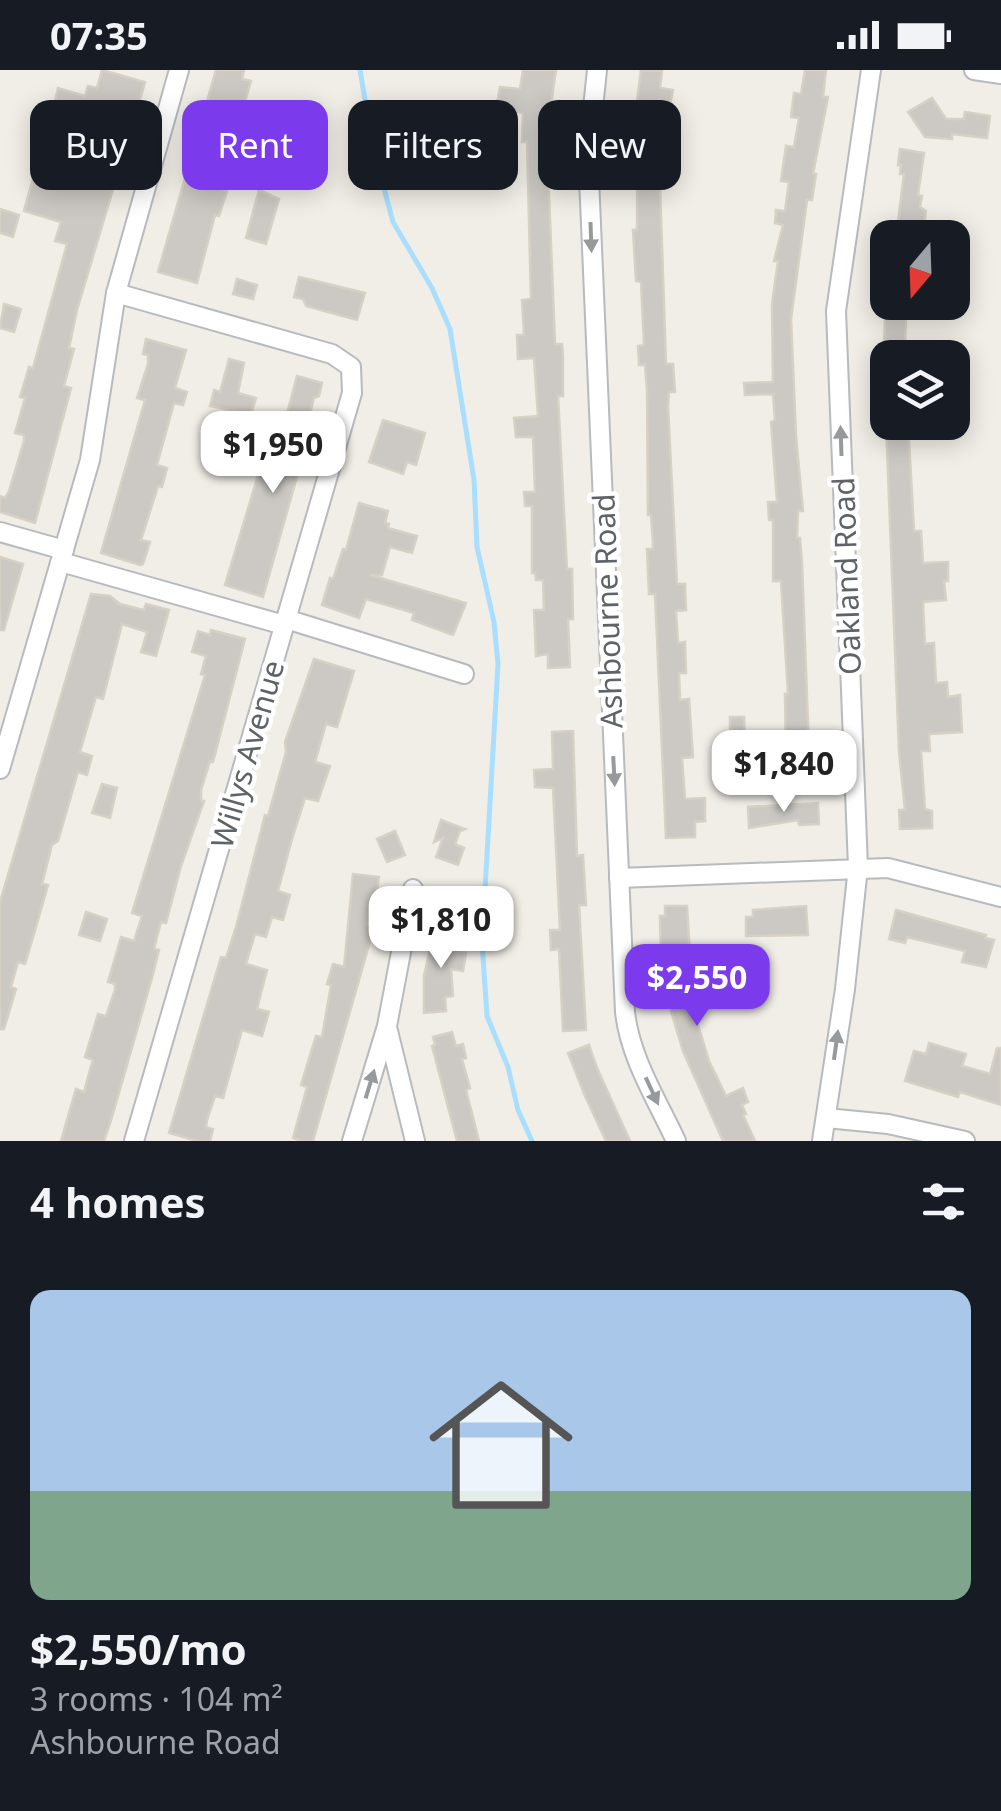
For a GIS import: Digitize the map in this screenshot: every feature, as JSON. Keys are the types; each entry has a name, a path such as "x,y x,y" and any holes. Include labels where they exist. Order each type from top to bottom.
{"street":[{"path":"0,769 90,460 116,294 179,70"},
{"name":"Ashbourne Road","path":"597,70 588,156 628,1034 676,1141"},
{"name":"Oakland Road","path":"822,1141 858,867 836,310 871,70"},
{"path":"974,70 1001,74"},
{"name":"Willys Avenue","path":"116,294 332,354 351,367 352,393 134,1141"},
{"path":"0,532 62,556 464,674"},
{"path":"619,878 858,867 917,873 1001,897"},
{"path":"352,1141 387,1026 413,889"},
{"path":"387,1026 416,1141"},
{"path":"826,1118 888,1124 966,1141"}],"building":[{"path":"102,70 145,82 140,100 55,100 58,88 85,96 88,86 97,88"},
{"path":"216,70 244,70 242,79 251,81 245,100 207,100"},
{"path":"523,70 556,70 552,100 538,100 538,190 549,190 555,344 562,344 563,357 563,396 558,396 567,569 572,569 570,667 548,668 548,654 536,656 534,610 544,610 543,580 536,580 532,573 532,506 525,506 524,492 535,492 533,437 516,437 514,418 538,416 534,358 518,359 517,335 524,335 522,300 531,299 527,142 522,142 523,113 518,112 518,100 498,100 500,87 520,89"},
{"path":"641,70 662,71 660,88 673,90 671,100 637,100"},
{"path":"805,70 826,70 823,97 828,97 813,174 812,200 807,200 791,319 803,511 798,511 797,538 802,562 809,757 786,759 788,694 781,581 773,581 773,520 769,520 768,502 777,502 771,422 775,420 773,394 745,395 744,383 773,382 772,304 778,261 774,261 783,225 775,223 776,210 785,211 789,182 781,181 786,146 794,147 799,118 791,117 794,93 801,94"},
{"path":"932,98 946,119 964,119 965,112 990,116 987,138 952,134 952,139 925,137 908,112"},
{"path":"900,149 924,153 918,195 922,196 920,207 926,211 925,220 898,220 904,174 900,174"},
{"path":"182,188 227,191 219,216 215,215 197,283 158,272"},
{"path":"30,189 113,190 77,310 69,348 74,349 64,386 71,388 35,523 0,512 0,496 5,498 9,491 24,441 24,435 15,433 25,398 20,397 29,367 33,368 67,244 55,241 61,222 24,211"},
{"path":"259,190 279,199 266,244 246,238"},
{"path":"637,190 660,190 666,364 673,364 675,392 669,392 668,406 677,584 685,584 686,610 676,611 678,643 685,642 686,673 679,673 680,700 689,699 693,757 682,758 685,799 705,798 705,821 695,822 695,837 666,838 655,594 649,594 647,549 653,549 653,542 648,515 647,390 645,365 639,365 638,346 644,345 641,282 636,281 633,230 637,230"},
{"path":"0,209 19,215 13,237 0,233"},
{"path":"299,277 365,293 357,320 306,306 303,299 294,297"},
{"path":"237,279 257,285 253,299 233,294"},
{"path":"4,304 21,309 14,332 0,328"},
{"path":"885,320 906,320 905,340 884,340"},
{"path":"146,339 186,350 175,388 187,392 183,405 174,403 157,465 167,468 141,540 150,542 140,565 101,553 145,400 137,398 148,364 148,355 143,354"},
{"path":"229,359 244,363 238,393 256,398 251,414 210,406 214,390 220,392"},
{"path":"297,376 322,383 319,396 314,398 307,426 311,427 263,597 225,585 265,452 276,455"},
{"path":"383,420 425,433 416,465 407,462 403,474 369,462"},
{"path":"887,440 909,440 914,531 921,531 923,563 948,562 946,600 923,602 925,644 934,643 936,683 947,682 948,697 960,695 962,732 929,734 930,751 921,751 925,809 932,811 932,828 900,829 899,810 905,810 899,752"},
{"path":"359,503 388,511 388,528 417,536 412,553 390,547 382,575 370,575 466,603 453,635 412,620 414,613 366,599 359,618 322,605 330,578 333,579 343,549 346,550"},
{"path":"0,557 23,564 4,630 0,630"},
{"path":"91,594 110,596 120,604 144,610 146,604 169,610 156,656 141,652 147,632 122,624 103,699 96,697 80,752 92,756 87,775 78,772 58,841 52,845 42,884 48,885 25,964 18,962 11,987 16,989 4,1029 0,1029 0,902"},
{"path":"211,630 245,639 213,762 210,761 201,790 204,801 166,923 161,922 152,978 112,1117 104,1141 61,1141 76,1089 84,1092 93,1060 85,1057 98,1014 106,1016 115,990 115,984 108,982 121,937 134,941 142,916 132,913 205,675 201,674 206,656 192,652 198,631 210,635"},
{"path":"314,659 354,671 337,727 326,724 315,762 330,766 318,801 305,798 292,839 278,891 290,895 283,920 272,917 266,937 255,934 246,964 267,970 257,1009 269,1012 262,1036 242,1030 223,1098 215,1096 207,1120 206,1127 213,1129 210,1141 197,1141 169,1133 221,957 226,958 236,927 286,752 285,742"},
{"path":"730,717 744,717 745,739 730,740"},
{"path":"573,731 577,856 583,855 586,905 579,905 586,1030 563,1031 559,949 551,950 550,930 560,930 553,788 535,787 534,770 553,769 552,732"},
{"path":"102,784 117,788 110,818 92,813"},
{"path":"818,803 819,824 799,825 798,820 749,828 748,807"},
{"path":"441,820 465,829 460,831 455,844 464,848 458,865 436,857 443,838 434,842"},
{"path":"395,831 405,855 387,862 377,839"},
{"path":"353,874 379,877 367,925 371,926 369,945 313,1141 302,1141 293,1138 307,1087 301,1085 316,1036 322,1037 333,964 344,967"},
{"path":"665,906 687,906 694,1022 697,1021 709,1061 726,1096 743,1088 748,1102 742,1105 746,1114 743,1115 755,1141 723,1141 683,1051 671,1011 668,958 661,959 660,916 665,916"},
{"path":"806,906 808,935 746,936 746,917 753,917 753,910"},
{"path":"896,910 994,940 986,967 962,962 965,951 907,937 905,943 889,939"},
{"path":"86,912 107,919 100,941 79,935"},
{"path":"435,927 452,930 449,950 466,953 463,971 451,969 453,996 445,997 446,1011 424,1013 424,976"},
{"path":"452,1032 456,1046 463,1044 466,1058 462,1059 470,1088 466,1090 479,1141 457,1141 432,1046 433,1037"},
{"path":"929,1043 966,1054 962,1066 990,1074 997,1048 1001,1048 1001,1105 905,1081 914,1051 926,1054"},
{"path":"589,1045 630,1141 606,1141 585,1096 568,1053"}],"waterway":[{"path":"360,70 373,147 393,222 432,288 450,329 474,480 477,547 494,622 498,664 482,942 487,1016 532,1141"}]}
